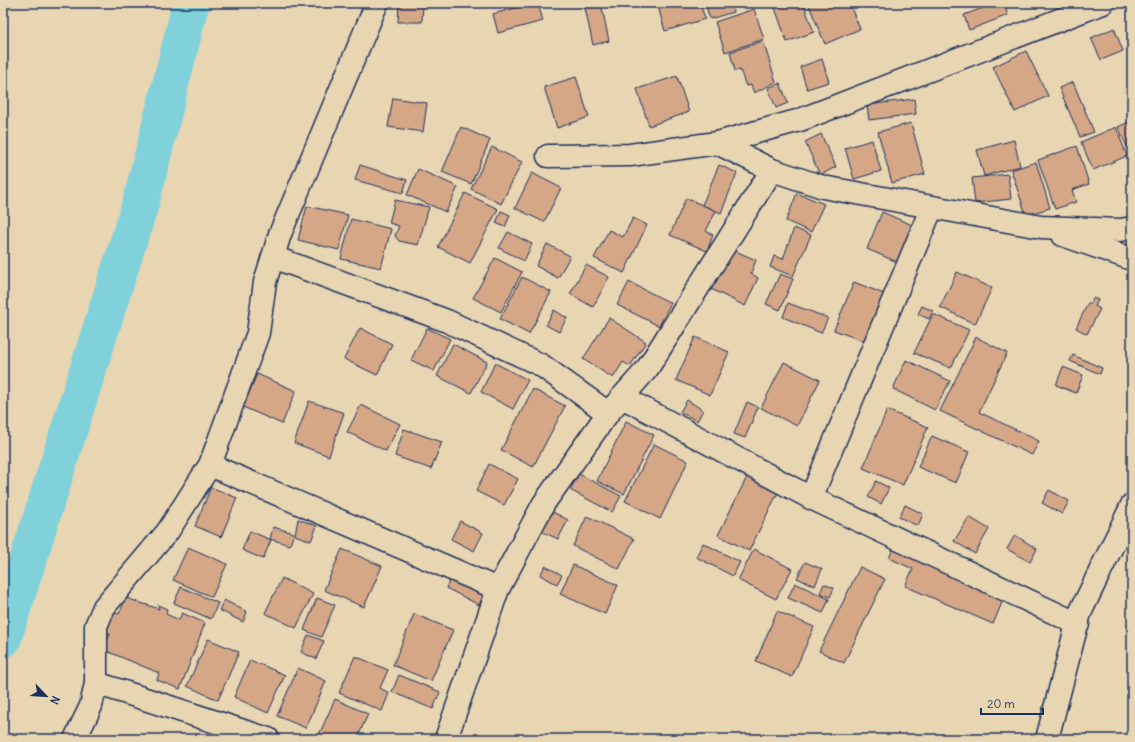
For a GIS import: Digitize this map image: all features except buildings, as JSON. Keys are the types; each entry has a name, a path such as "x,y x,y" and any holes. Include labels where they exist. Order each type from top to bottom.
{"street":[{"path":"75,739 92,706 96,683 96,626 104,607 168,531 210,465 258,333 266,282 280,234 377,3"},
{"path":"548,156 630,154 717,143 800,120 1103,3"},
{"path":"717,143 772,170 823,187 1041,227 1120,230 1132,228"},
{"path":"446,739 498,589 544,503 608,413 647,369 772,170"},
{"path":"811,498 932,207"},
{"path":"1041,227 1132,259"},
{"path":"273,257 446,321 507,349 541,365 608,413"},
{"path":"622,397 811,498 1078,624"},
{"path":"210,465 498,589"},
{"path":"1047,739 1080,613 1132,504"},
{"path":"96,683 268,739"}],"waterway":[{"path":"3,639 141,202 191,3"}]}
